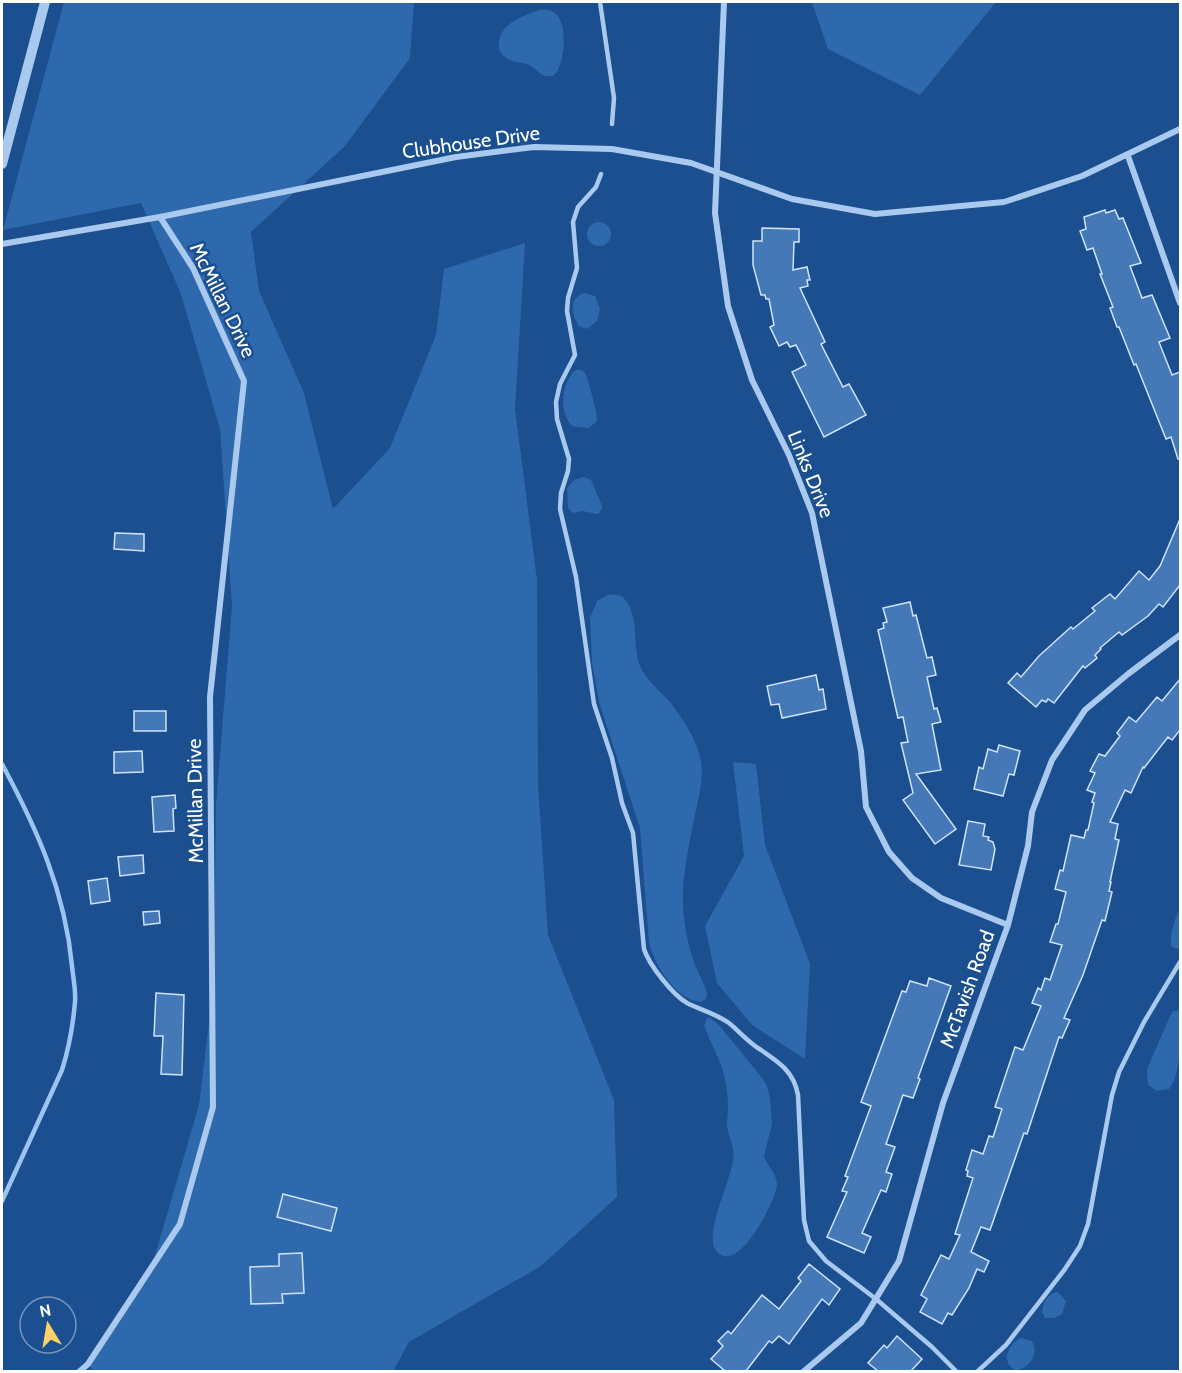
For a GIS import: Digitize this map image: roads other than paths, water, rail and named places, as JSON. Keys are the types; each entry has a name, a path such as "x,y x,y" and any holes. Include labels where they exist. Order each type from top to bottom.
{"street":[{"path":"2,164 45,2"},
{"name":"Links Drive","path":"724,2 715,213 728,306 752,380 789,455 812,513 861,751 866,807 889,852 912,878 941,898 1008,925"},
{"name":"Clubhouse Drive","path":"2,244 160,217 456,157 534,147 612,149 691,163 792,199 874,214 1004,202 1082,176 1128,156 1180,129"},
{"path":"1128,156 1180,303"},
{"name":"McMillan Drive","path":"79,1371 88,1364 180,1224 213,1107 210,697 244,381 193,268 160,217"},
{"name":"McTavish Road","path":"803,1371 861,1323 899,1261 943,1103 1008,925 1028,846 1032,812 1052,760 1085,710 1180,635"}],"lane":[{"path":"600,2 615,108 612,124"},
{"path":"601,174 596,188 578,207 573,222 577,268 567,311 575,355 560,384 556,402 557,419 569,459 560,509 576,577 594,704 612,758 622,803 633,833 636,875 643,916 644,949 652,965 682,1000 727,1022 759,1049 776,1059 793,1078 798,1095 804,1220 809,1241 826,1261 876,1299 957,1371"},
{"path":"978,1371 1006,1345 1080,1246 1088,1224 1112,1095 1119,1072 1144,1022 1180,962"}],"waterway":[{"path":"2,764 27,812 56,886 68,938 75,997 67,1053 62,1070 2,1201"}]}
